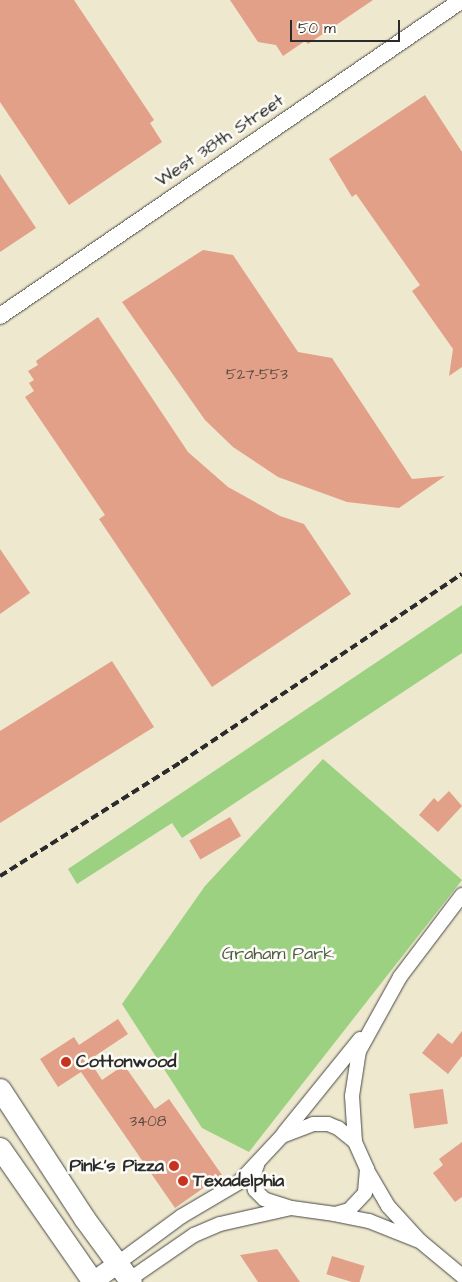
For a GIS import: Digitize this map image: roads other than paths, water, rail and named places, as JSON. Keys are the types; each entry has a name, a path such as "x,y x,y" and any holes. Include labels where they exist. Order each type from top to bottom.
{"main road":[{"path":"0,1089 126,1277 92,1282 0,1148"}],"street":[{"name":"West 38th Street","path":"0,316 462,0"},
{"path":"126,1277 182,1216 238,1183 257,1165 371,1024 400,977 462,896"},
{"path":"371,1024 354,1072 355,1142 367,1169 388,1206 420,1241 462,1276"},
{"path":"282,1136 313,1124 328,1124 355,1142"},
{"path":"257,1165 252,1178 259,1196 291,1208 369,1221 420,1241"},
{"path":"334,1214 358,1204 365,1193 367,1169"},
{"path":"126,1277 194,1235 220,1224 291,1208"}],"railway":[{"path":"0,876 181,762 462,574"}],"place":[{"name":"Cottonwood","path":"66,1062"},
{"name":"Pink's Pizza","path":"174,1166"},
{"name":"Texadelphia","path":"183,1181"}],"park label":[{"name":"Graham Park","path":"278,954"}]}
